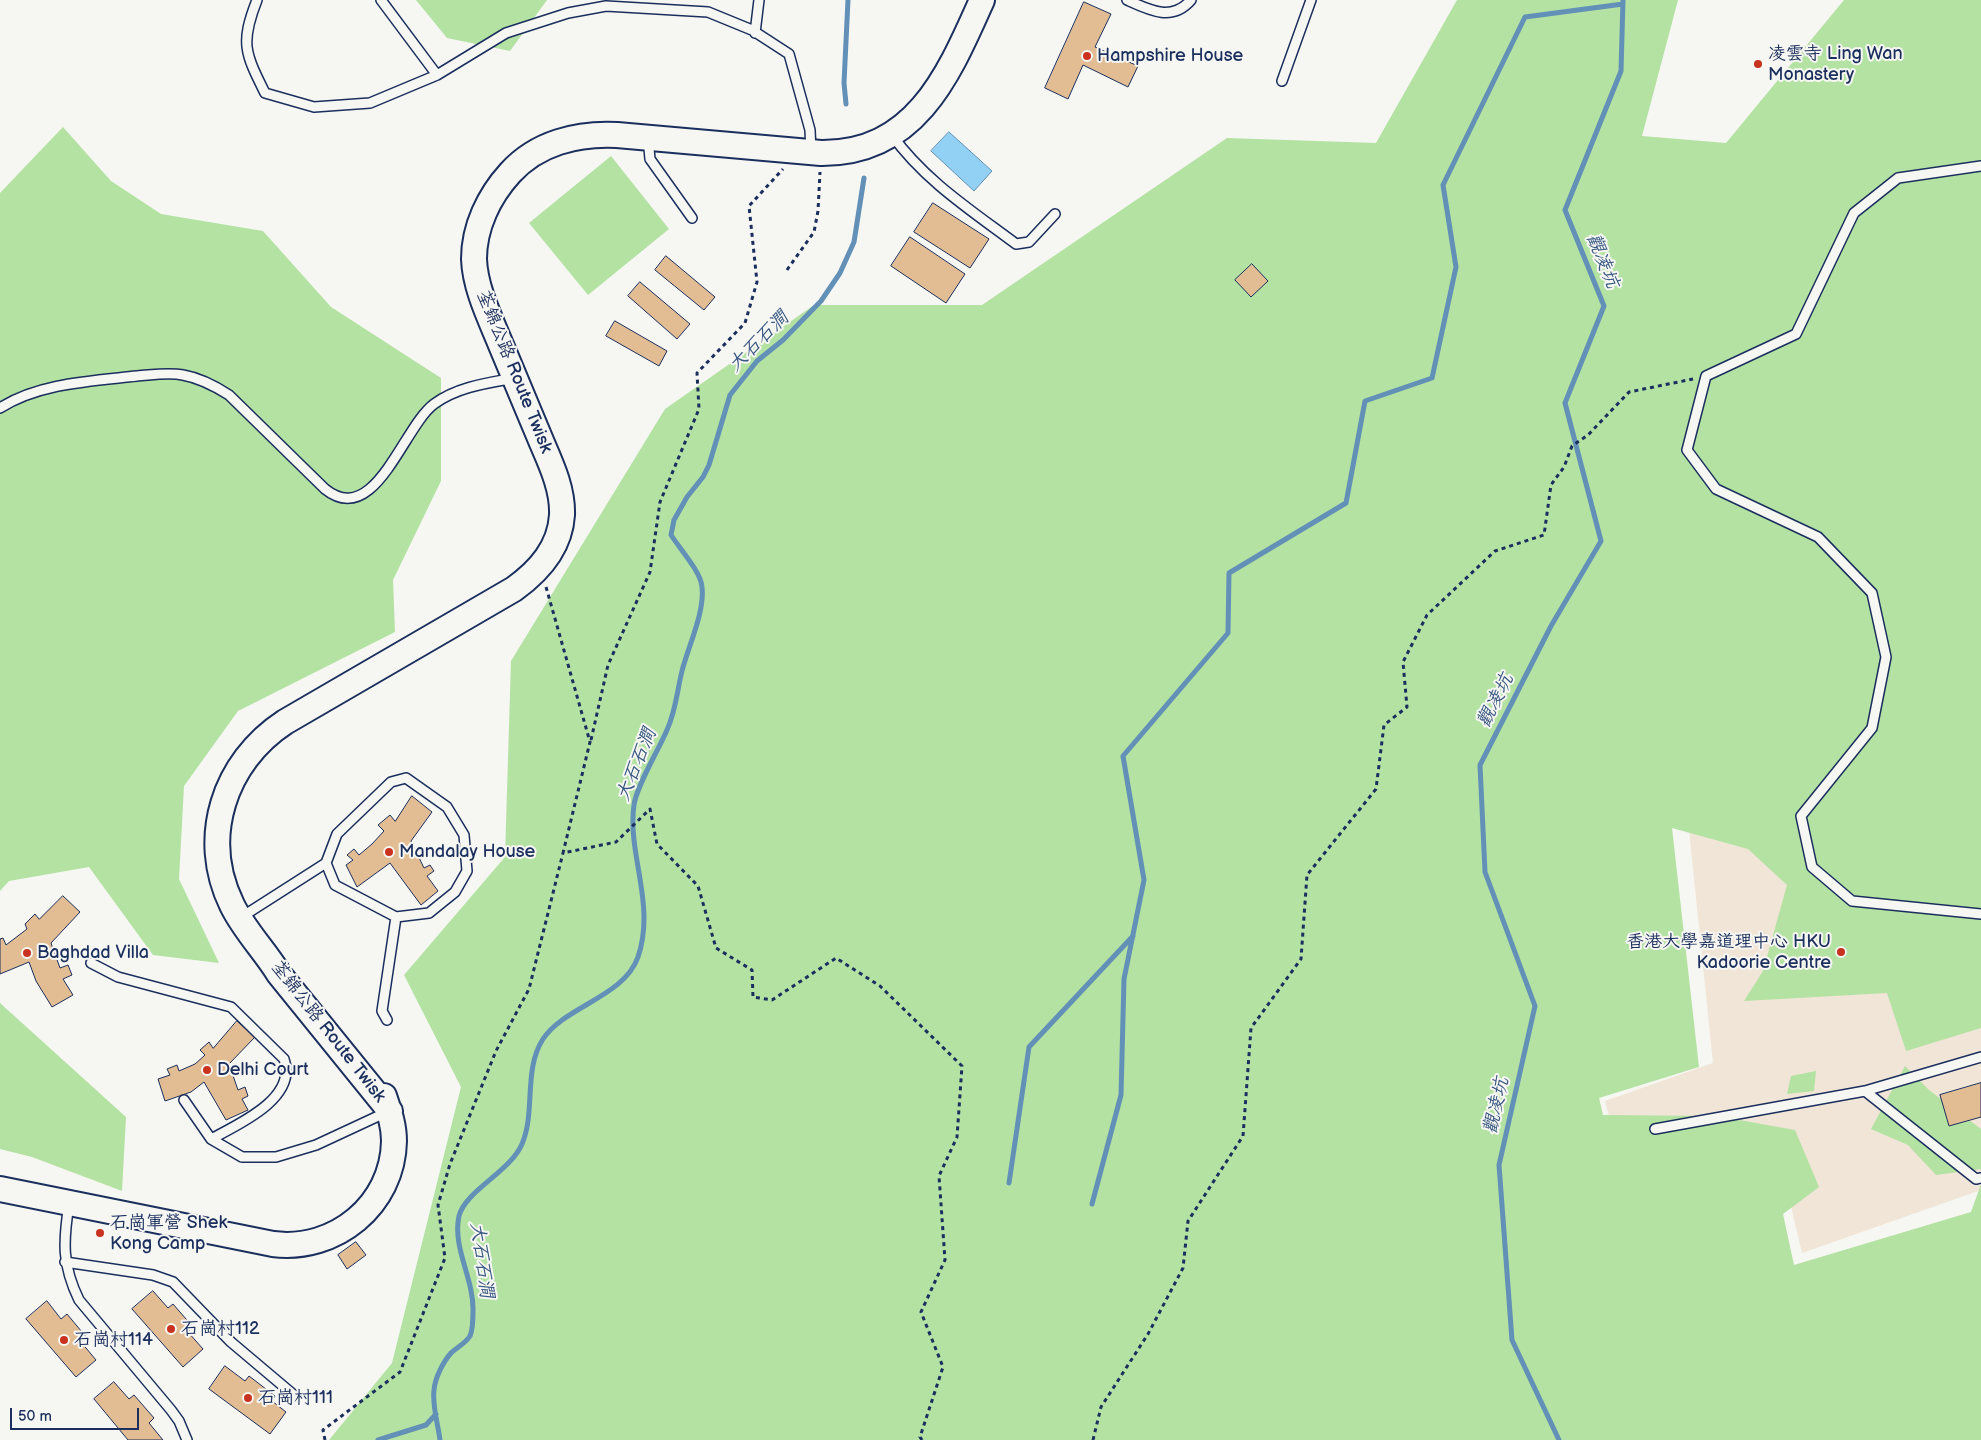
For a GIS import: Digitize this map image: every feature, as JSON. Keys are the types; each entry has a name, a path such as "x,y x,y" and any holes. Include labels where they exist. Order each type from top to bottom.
{"main road":[{"name":"荃錦公路 Route Twisk","path":"0,1190 273,1244 299,1245 313,1243 350,1226 378,1196 387,1176 393,1153 394,1133 390,1111 377,1080 286,969 267,953 240,918 226,892 220,872 219,832 226,792 236,770 250,751 265,736 285,722 505,595 540,568 550,553 560,528 561,498 548,458 482,297 474,261 478,230 495,192 514,168 527,158 559,142 594,135 810,153 855,150 892,135 917,115 934,95 957,56 982,0"}],"lane":[{"path":"257,0 246,27 248,60 265,93 314,107 370,103 437,76 506,33 568,13 606,6 632,4 708,12 752,30 789,54 810,130 810,153"},
{"path":"382,0 437,76"},
{"path":"755,33 759,0"},
{"path":"1127,0 1148,10 1167,13 1181,9 1191,0"},
{"path":"1282,81 1311,0"},
{"path":"892,135 909,159 934,182 1016,244 1028,242 1055,214"},
{"path":"648,138 647,154 692,218"},
{"path":"1981,166 1898,178 1854,214 1796,334 1706,376 1687,450 1716,489 1818,538 1872,593 1886,657 1872,728 1801,816 1812,867 1852,901 1981,914"},
{"path":"0,408 39,392 74,384 171,373 190,376 210,384 236,401 325,489 336,497 348,499 362,496 373,486 423,415 436,402 466,388 515,378"},
{"path":"240,918 326,862 337,834 391,782 406,778 447,808 464,835 467,871 455,892 429,913 396,917 335,885 326,862"},
{"path":"387,1020 382,1011 396,917"},
{"path":"91,963 118,977 232,1007 284,1058 287,1068 285,1081 276,1095 246,1120 211,1139"},
{"path":"1655,1129 1865,1091 1981,1057"},
{"path":"1865,1091 1976,1179 1981,1178"},
{"path":"184,1100 211,1139 242,1157 276,1157 316,1145 390,1111"},
{"path":"69,1204 64,1237 65,1262 70,1283 79,1300 179,1421 187,1440"},
{"path":"65,1262 153,1275 173,1282 231,1342 295,1396"}],"path":[{"path":"787,270 814,232 818,211 810,153"},
{"path":"325,1440 323,1430 400,1372 445,1258 438,1205 450,1164 496,1051 529,989 608,666 650,572 660,502 699,408 697,373 745,323 757,282 749,206 810,153"},
{"path":"1093,1440 1101,1408 1148,1334 1183,1268 1188,1221 1243,1136 1251,1028 1301,959 1307,875 1376,788 1384,725 1407,708 1402,662 1427,615 1495,552 1544,535 1551,486 1564,467 1572,446 1588,435 1629,392 1706,376"},
{"path":"540,568 590,742"},
{"path":"563,854 616,842 650,809 657,844 698,886 716,948 752,970 753,997 772,1000 836,958 880,986 962,1066 957,1137 939,1176 945,1260 921,1312 943,1366 920,1436 922,1440"}],"shaded area":[{"name":"香港大學嘉道理中心 HKU Kadoorie Centre","path":"1681,752 1981,824 1981,1190 1802,1253 1776,1143 1621,1161 1605,1101 1713,1063"}],"green space":[{"path":"416,0 547,0 510,51 447,38"},
{"path":"1457,0 1678,0 1642,136 1726,143 1844,0 1981,0 1981,1028 1906,1051 1887,993 1744,1001 1763,971 1787,885 1748,849 1672,828 1699,1067 1599,1098 1603,1115 1717,1116 1795,1130 1819,1187 1783,1214 1794,1265 1971,1212 1981,1184 1981,1440 329,1440 392,1363 461,1087 404,975 505,857 511,661 665,409 814,305 982,305 1227,138 1376,143"},
{"path":"63,127 111,181 161,214 263,231 331,307 441,378 441,481 393,580 395,632 238,711 184,786 179,879 219,963 153,955 89,867 9,881 0,891 0,193"},
{"path":"611,156 669,229 588,295 529,223"},
{"path":"0,1003 126,1117 122,1191 32,1157 0,1149"},
{"path":"1905,1066 1929,1090 1981,1129 1981,1169 1936,1175 1908,1145 1871,1129"},
{"path":"1816,1071 1814,1091 1787,1094 1791,1076"}],"water":[{"path":"949,132 992,171 974,191 931,151"}],"building":[{"name":"Hampshire House","path":"1084,2 1111,14 1095,47 1138,66 1128,87 1083,65 1068,99 1045,88"},
{"path":"933,203 989,239 970,268 914,232"},
{"path":"910,237 965,274 946,303 891,266"},
{"path":"666,256 715,297 704,310 655,270"},
{"path":"1252,264 1268,281 1251,297 1235,280"},
{"path":"640,282 690,324 677,339 628,296"},
{"path":"615,321 667,351 659,366 606,336"},
{"name":"Mandalay House","path":"412,796 432,812 411,841 424,868 430,865 434,871 427,876 438,891 421,905 390,863 357,887 346,865 353,860 347,855 354,849 359,855 372,844 384,831 378,825 390,815 395,821"},
{"name":"Baghdad Villa","path":"63,896 80,912 51,943 60,968 68,965 72,975 63,979 73,995 52,1007 36,981 29,962 0,974 0,939 3,938 6,945 27,929 25,924 35,914 39,919"},
{"name":"Delhi Court","path":"237,1021 255,1037 229,1064 238,1090 245,1087 248,1096 242,1099 248,1110 226,1120 204,1082 191,1092 165,1101 158,1079 170,1075 167,1069 177,1065 179,1071 195,1064 205,1055 200,1050 209,1042 213,1048"},
{"path":"1981,1083 1981,1117 1949,1126 1940,1095"},
{"path":"356,1242 366,1255 347,1269 338,1255"},
{"name":"石崗村112","path":"153,1291 168,1308 173,1304 193,1327 188,1332 203,1349 183,1367 132,1309"},
{"name":"石崗村114","path":"47,1301 61,1319 67,1314 87,1338 81,1342 96,1360 76,1377 26,1319"},
{"name":"石崗村111","path":"225,1366 245,1381 249,1376 275,1396 272,1401 286,1412 270,1434 209,1389"},
{"path":"114,1382 129,1399 134,1395 154,1418 149,1423 163,1440 128,1440 94,1399"}],"waterway":[{"path":"846,104 844,83 848,0"},
{"name":"觀凌坑","path":"1559,1440 1512,1340 1499,1165 1535,1006 1485,872 1480,765 1551,626 1601,541 1565,403 1604,306 1565,210 1621,71 1623,0"},
{"path":"1092,1204 1121,1095 1124,979 1144,880 1123,756 1228,633 1229,573 1346,503 1365,401 1432,378 1456,267 1443,185 1525,17 1623,4"},
{"name":"大石石澗","path":"440,1440 434,1402 436,1380 448,1357 470,1336 473,1324 470,1287 458,1239 459,1216 470,1198 508,1164 522,1144 528,1118 533,1064 543,1039 565,1018 608,992 620,982 631,971 638,957 643,937 644,918 634,842 634,805 643,778 670,723 682,671 699,618 702,597 701,581 690,561 671,535 674,520 709,465 730,395 757,361 783,340 821,301 840,273 854,242 864,178"},
{"path":"1009,1183 1029,1047 1133,936"},
{"path":"378,1440 426,1425 436,1414"}],"place":[{"name":"Hampshire House","path":"1087,56"},
{"name":"凌雲寺 Ling Wan Monastery","path":"1758,64"},
{"name":"Mandalay House","path":"389,852"},
{"name":"香港大學嘉道理中心 HKU Kadoorie Centre","path":"1841,952"},
{"name":"Baghdad Villa","path":"27,953"},
{"name":"Delhi Court","path":"207,1070"},
{"name":"石崗軍營 Shek Kong Camp","path":"100,1233"},
{"name":"石崗村112","path":"171,1329"},
{"name":"石崗村114","path":"64,1340"},
{"name":"石崗村111","path":"248,1398"}]}
